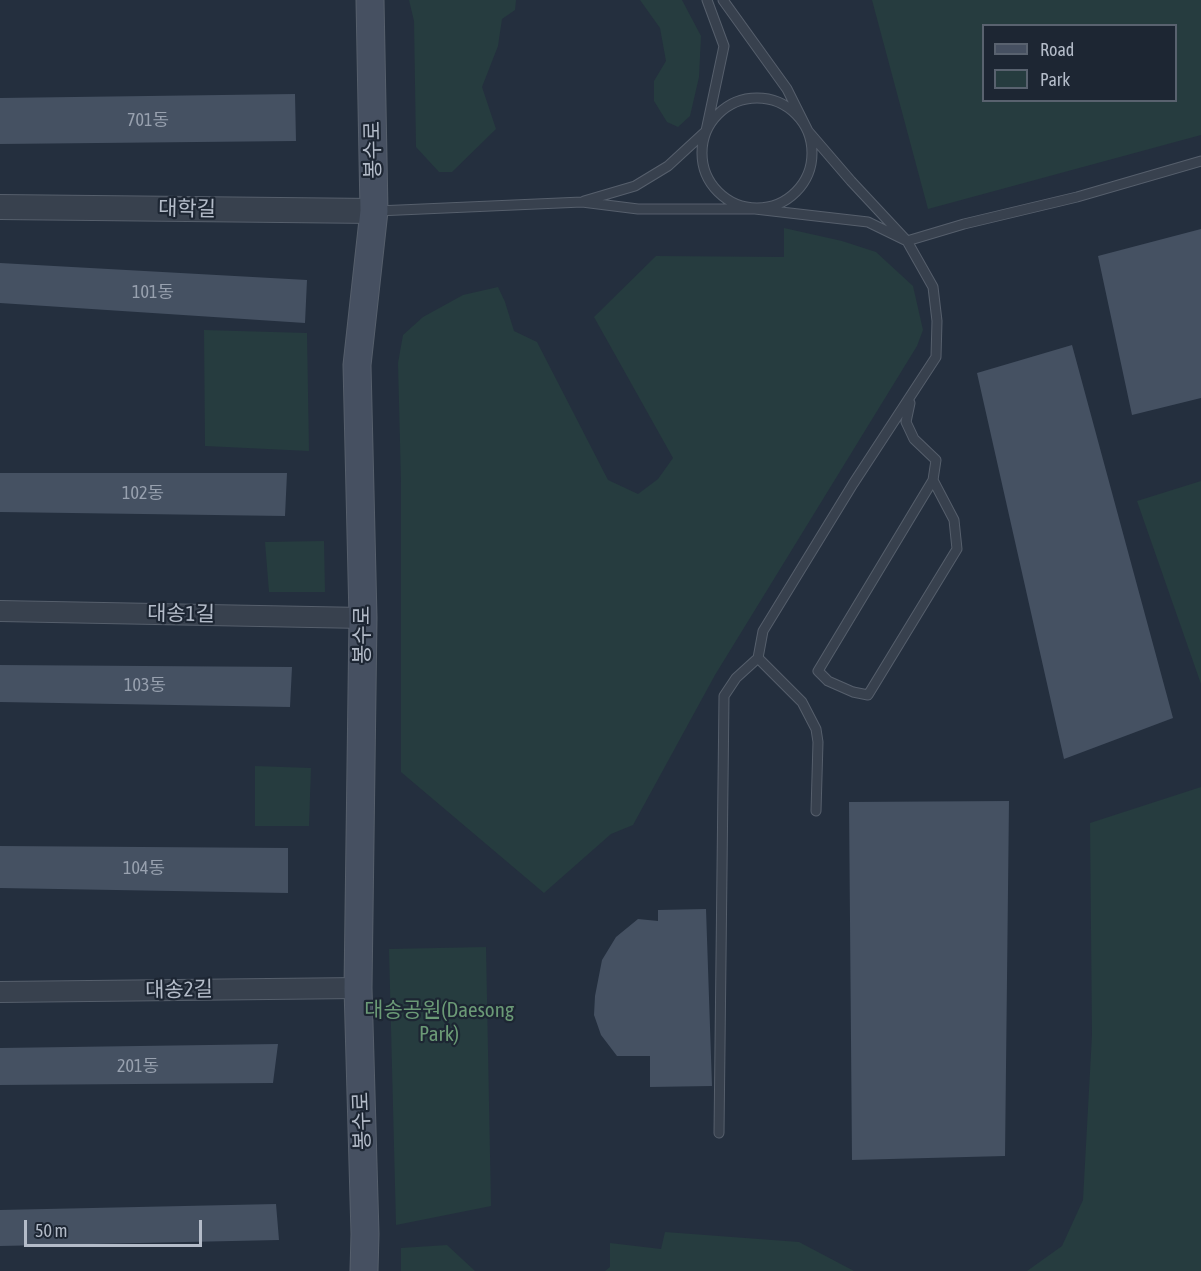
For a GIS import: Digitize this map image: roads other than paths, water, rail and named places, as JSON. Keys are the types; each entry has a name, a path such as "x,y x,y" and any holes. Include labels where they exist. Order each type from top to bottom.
{"main road":[{"name":"봉수로","path":"364,1271 358,988 363,618 357,365 374,212 370,0"}],"street":[{"name":"대학길","path":"0,207 374,212"},
{"name":"대송1길","path":"0,610 363,618"},
{"name":"대송2길","path":"0,992 358,988"}],"lane":[{"path":"708,0 724,46 702,148 702,164 709,182 721,196 737,205 868,222 907,241 964,224 1077,197 1201,161"},
{"path":"374,212 582,202 638,209 755,209 774,206 790,198 803,184 811,168 813,149 808,131 787,89 723,0"},
{"path":"582,202 636,186 668,166 706,131 716,115 730,104 748,98 766,98 784,104 798,116 851,181 907,241 933,287 937,321 936,357 853,484 763,631 758,658 736,678 724,696 719,1133"},
{"path":"912,395 906,422 914,439 936,460 933,480 818,671 828,681 853,692 868,694 957,549 954,520 933,480"},
{"path":"758,658 802,702 816,729 818,742 816,811"}],"park label":[{"name":"대송공원(Daesong Park)","path":"439,1022"}]}
